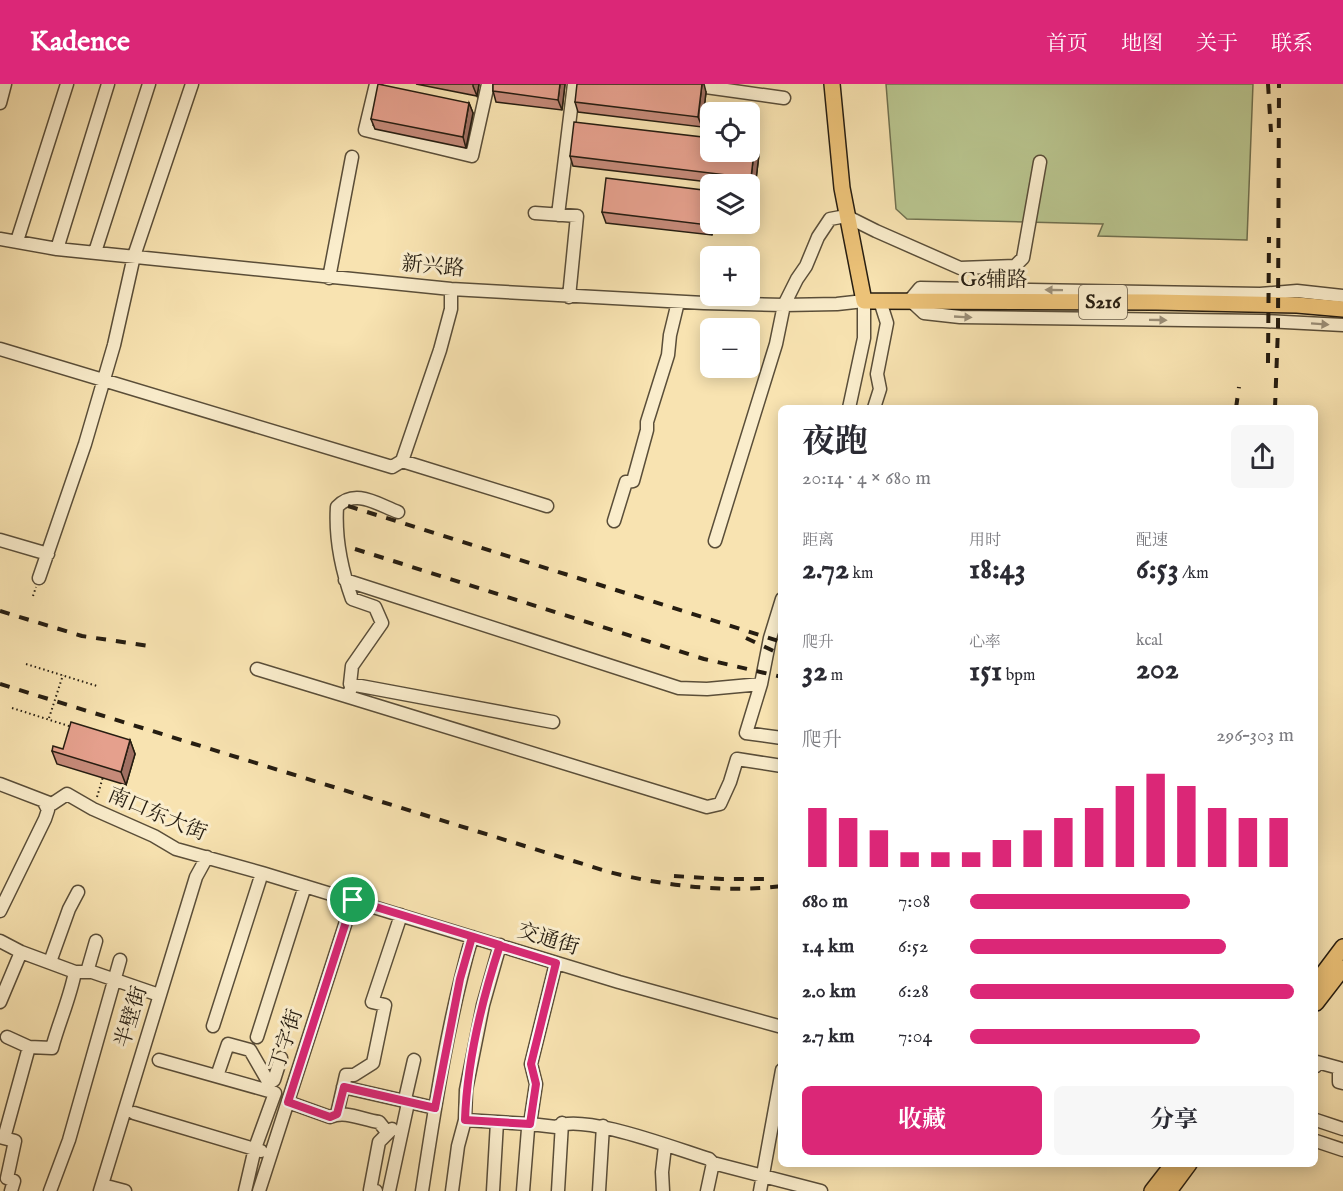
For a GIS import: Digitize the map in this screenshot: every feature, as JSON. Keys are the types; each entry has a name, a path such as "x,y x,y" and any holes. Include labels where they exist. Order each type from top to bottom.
{"main road":[{"path":"832,84 836,146 846,216 864,301"},
{"name":"G6辅路","path":"864,301 1156,302 1297,305 1343,309"},
{"path":"1318,980 1343,947"},
{"path":"1318,1001 1340,978"},
{"path":"1152,1191 1171,1167"},
{"path":"1169,1191 1188,1167"}],"street":[{"path":"17,241 67,84"},
{"path":"57,249 108,84"},
{"path":"95,252 149,84"},
{"path":"39,578 85,444 104,380 134,256 192,84"},
{"path":"379,86 365,130 472,156 477,108 488,84"},
{"path":"558,214 574,84"},
{"path":"684,84 784,98"},
{"path":"0,103 3,88"},
{"path":"329,278 352,157"},
{"path":"715,542 776,345 784,305 818,237 830,219 846,216 960,268 1015,266 1023,258 1040,162"},
{"path":"535,213 577,216 569,297"},
{"name":"新兴路","path":"0,239 57,249 451,289 678,302 784,305 864,301"},
{"path":"948,290 957,280 960,268"},
{"path":"1343,296 1297,291 1260,294 920,288 910,300 924,313 960,317 1263,321 1343,325"},
{"path":"0,349 392,467 402,461 440,350 451,309 451,289"},
{"path":"850,405 864,338 864,301"},
{"path":"874,405 880,389 877,374 887,323 880,301"},
{"path":"614,520 626,482 633,481 647,430 647,422 668,355 678,302"},
{"path":"402,461 547,506"},
{"path":"349,697 352,666 382,623 375,607 352,599 345,580 335,534 337,507 345,498 356,496 398,512"},
{"path":"0,540 48,554"},
{"path":"345,580 679,688 761,684"},
{"path":"778,612 770,638 761,684 746,733 778,737"},
{"path":"257,669 707,807 720,804 737,759 778,765"},
{"path":"350,684 553,722"},
{"path":"0,784 44,802 48,810 0,911"},
{"name":"南口东大街","path":"44,802 52,804 67,794 176,849 305,886"},
{"name":"半壁街","path":"105,1189 159,995 196,877 207,857"},
{"path":"213,1026 262,873"},
{"path":"257,1037 305,886"},
{"name":"交通街","path":"305,886 556,963 778,1026"},
{"path":"50,963 69,909 78,891"},
{"name":"丁字街","path":"259,1191 353,900"},
{"path":"337,1114 346,1075 354,1075 373,1063 385,1005 372,1002 402,915"},
{"path":"422,1191 427,1152 460,979 472,937"},
{"path":"0,941 50,963 159,995"},
{"path":"7,1037 29,1047 52,1048 60,1019 96,941"},
{"path":"452,1191 458,1146 465,1120 466,1090 488,984 500,945"},
{"path":"0,1002 21,952"},
{"path":"50,1191 69,1140 120,960"},
{"path":"523,1191 528,1129 536,1084 531,1064 556,963"},
{"path":"217,1076 228,1044 250,1050 269,1087 275,1093 255,1148 245,1191"},
{"path":"11,1191 14,1181 7,1178 15,1141 2,1138 29,1047"},
{"path":"269,1087 281,1058"},
{"path":"159,1060 269,1087"},
{"path":"389,1191 404,1127 408,1103 405,1099 414,1060"},
{"path":"1318,1062 1339,1068 1340,1082 1343,1083"},
{"path":"344,1087 435,1108"},
{"path":"760,1191 778,1092"},
{"path":"288,1102 330,1117 347,1114 379,1122 387,1132"},
{"path":"134,1113 255,1148 271,1155"},
{"path":"465,1120 556,1127 562,1123 603,1126 709,1159 713,1163 821,1191"},
{"path":"1318,1121 1343,1129"},
{"path":"493,1191 497,1122"},
{"path":"558,1191 562,1123"},
{"path":"373,1190 379,1142 396,1126 404,1127"},
{"path":"599,1191 603,1126"},
{"path":"1318,1142 1343,1150"},
{"path":"663,1191 662,1172 665,1146"},
{"path":"707,1191 713,1163"},
{"path":"105,1189 125,1191"}],"path":[{"path":"26,664 97,686"},
{"path":"49,720 63,675"},
{"path":"12,708 75,728"},
{"path":"93,809 103,777"}],"green space":[{"path":"886,84 1253,84 1247,240 1098,236 1103,224 907,219 896,209"}],"building":[{"path":"378,84 469,103 463,137 371,119"},
{"path":"493,84 560,84 558,100 493,91"},
{"path":"577,84 702,84 698,117 575,102"},
{"path":"574,122 700,137 700,162 753,162 751,174 718,174 570,156"},
{"path":"606,178 700,190 700,224 602,212"},
{"path":"71,722 130,740 121,772 52,751 53,746 63,749"}],"railway":[{"path":"1268,84 1271,132"},
{"path":"1275,405 1278,328 1279,84"},
{"path":"1268,363 1269,237"},
{"path":"1236,405 1239,387"},
{"path":"348,506 778,641"},
{"path":"355,549 704,659 778,676"},
{"path":"0,611 82,636 149,646"},
{"path":"746,638 778,653"},
{"path":"0,684 609,872 695,887 738,889 778,886"},
{"path":"674,876 764,879"}],"route":[{"path":"353,900 288,1102 330,1117 337,1114 344,1087 435,1108 460,979 472,937 500,945 556,963 531,1064 536,1084 530,1124 465,1120 466,1090 490,974 500,945 353,900"}]}
